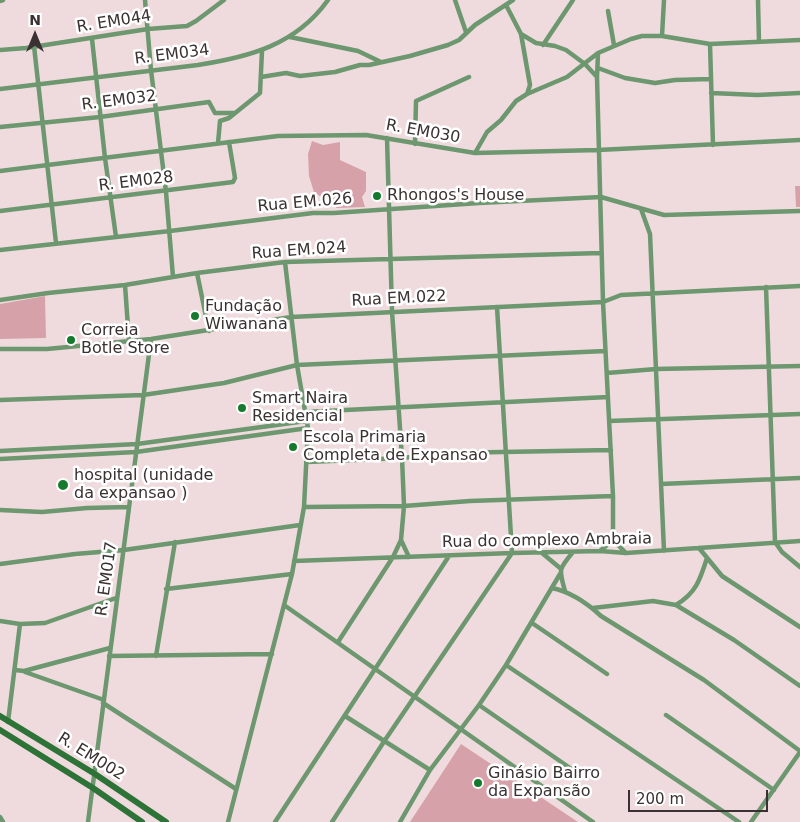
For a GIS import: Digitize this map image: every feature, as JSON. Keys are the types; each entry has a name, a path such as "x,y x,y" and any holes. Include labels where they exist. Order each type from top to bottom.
{"street":[{"path":"145,0 174,277"},
{"name":"R. EM044","path":"0,50 92,39 148,29 186,26 196,21 224,0"},
{"name":"R. EM034","path":"0,89 215,63 262,51 290,38 317,14 328,0"},
{"path":"455,0 466,32"},
{"path":"261,77 286,73 300,76 336,72 448,45 459,40 475,25 513,0"},
{"path":"543,45 573,0"},
{"path":"662,36 664,0"},
{"path":"758,0 759,42"},
{"path":"506,5 521,34 530,85 527,94"},
{"path":"608,10 614,45"},
{"path":"521,34 543,45 555,46 566,50 597,77"},
{"name":"R. EM030","path":"0,171 278,136 366,135 475,154 487,132 501,120 516,101 527,94 567,77 598,53 614,45 642,36 662,36 710,44 800,40"},
{"path":"290,38 358,52 381,62"},
{"path":"92,39 104,158 116,237"},
{"path":"710,44 713,145"},
{"path":"34,46 56,243"},
{"path":"218,143 220,121 229,118 260,93 262,51"},
{"path":"598,53 598,150 601,197 602,302 611,450 613,540 626,553"},
{"path":"369,65 370,57"},
{"path":"598,68 625,78 655,83 675,80 711,79"},
{"path":"415,144 416,102 469,77"},
{"path":"712,92 757,95 800,93"},
{"name":"R. EM032","path":"0,127 100,117 209,102 215,113 234,113"},
{"path":"338,642 393,558 401,540 404,506 392,311 387,138"},
{"path":"475,154 800,140"},
{"name":"R. EM028","path":"0,211 166,192 235,181 229,142"},
{"name":"Rua EM.026","path":"0,250 313,213 601,197 664,215 800,211"},
{"path":"641,209 650,234 664,550"},
{"name":"Rua EM.024","path":"0,300 125,285 197,273 285,262 601,253"},
{"path":"228,822 292,574 304,507 308,428 297,365 285,262"},
{"path":"197,273 209,331"},
{"path":"125,285 128,341"},
{"name":"Rua EM.022","path":"0,349 47,349 151,339 291,317 602,302 621,295 800,286"},
{"path":"766,287 775,542 782,552 800,567"},
{"path":"332,822 385,740 512,553 497,307"},
{"name":"R. EM017","path":"88,822 151,339"},
{"path":"0,400 143,395 224,383 297,365 605,351"},
{"path":"607,373 656,369 800,366"},
{"path":"305,412 398,409 608,397"},
{"path":"609,420 800,414"},
{"path":"0,451 137,444 306,421"},
{"path":"0,459 136,452 308,428"},
{"path":"307,462 448,454 611,450"},
{"path":"662,484 800,478"},
{"path":"304,507 404,506 613,496"},
{"path":"0,510 42,512 129,507"},
{"path":"0,564 75,554 124,550 300,525"},
{"path":"401,540 409,557"},
{"path":"600,551 613,540"},
{"name":"Rua do complexo Ambraia","path":"294,561 542,552 600,551 626,553 800,540"},
{"path":"156,656 175,542"},
{"path":"699,548 722,576 800,627"},
{"path":"542,552 560,568"},
{"path":"565,591 560,568 573,552"},
{"path":"275,822 449,556"},
{"path":"676,604 689,596 700,579 707,558"},
{"path":"166,589 292,574"},
{"path":"400,822 430,770 506,666 560,574"},
{"path":"552,588 565,591 704,680 800,752 751,822"},
{"path":"0,621 20,624 45,623 116,598"},
{"path":"593,608 653,601 676,604 800,686"},
{"path":"284,606 593,822"},
{"path":"532,623 607,674"},
{"path":"8,722 20,624"},
{"path":"24,671 110,648"},
{"path":"109,656 272,654"},
{"path":"506,666 739,822"},
{"path":"15,670 24,671 104,701 236,789"},
{"path":"479,705 583,777"},
{"path":"666,715 774,790"},
{"name":"R. EM002","path":"0,716 95,774 166,822"},
{"path":"345,716 430,770"},
{"path":"0,730 93,788 142,822"},
{"path":"0,816 4,822"}],"shaded area":[{"path":"312,141 323,145 340,142 340,160 366,172 366,191 362,197 365,207 337,208 314,192 309,176 308,154"},
{"path":"795,186 800,186 800,207 796,207"},
{"path":"45,296 46,338 0,339 0,304"},
{"name":"Ginásio Bairro da Expansão","path":"461,744 578,822 410,822"}],"place":[{"name":"Rhongos's House","path":"377,196"},
{"name":"Fundação Wiwanana","path":"195,316"},
{"name":"Correia Botle Store","path":"71,340"},
{"name":"Smart Naira Residencial","path":"242,408"},
{"name":"Escola Primaria Completa de Expansao","path":"293,447"},
{"name":"hospital (unidade da expansao )","path":"63,485"},
{"name":"Ginásio Bairro da Expansão","path":"478,783"}]}
